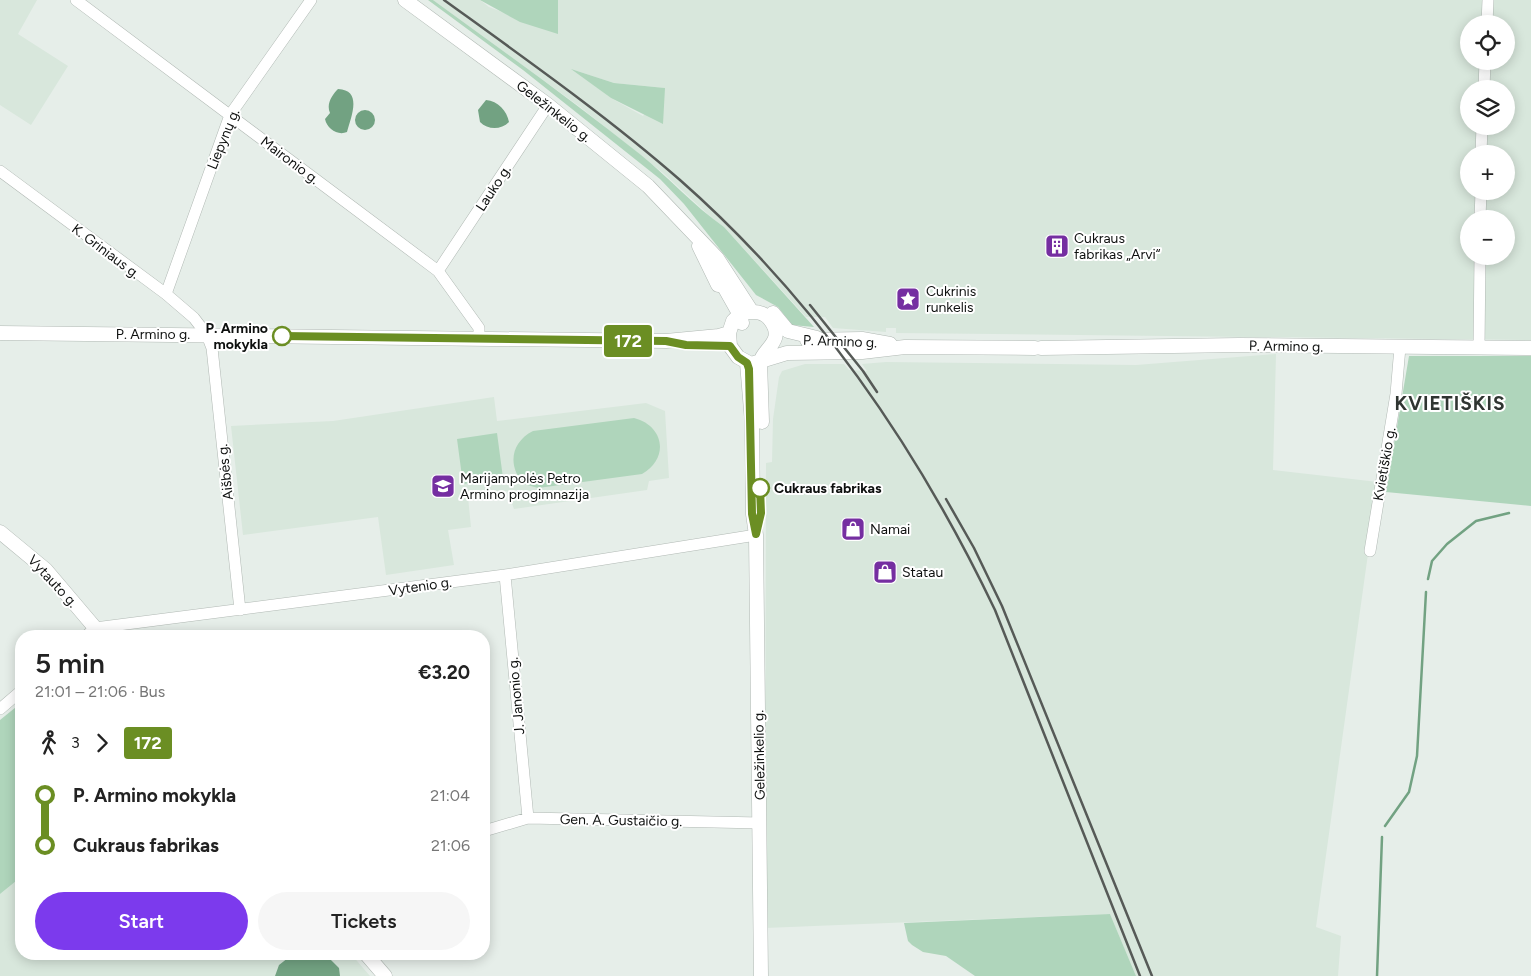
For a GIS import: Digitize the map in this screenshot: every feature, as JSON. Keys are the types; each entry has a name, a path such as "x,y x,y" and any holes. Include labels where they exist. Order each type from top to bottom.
{"main road":[{"name":"Geležinkelio g.","path":"405,0 548,105 648,186 693,234 712,259 737,329"},
{"name":"Geležinkelio g.","path":"712,259 737,329"},
{"path":"712,259 731,270 749,298 771,311 785,329 817,345"},
{"path":"767,317 773,325 765,353 749,355 737,329 767,317"},
{"name":"P. Armino g.","path":"0,333 666,341 686,345 737,329"},
{"name":"P. Armino g.","path":"765,353 793,339 817,345 862,340 905,347 1038,348 1239,345 1531,348"},
{"name":"P. Armino g.","path":"765,353 800,355 817,345"},
{"name":"Geležinkelio g.","path":"756,534 761,513 760,462 765,353"},
{"name":"Geležinkelio g.","path":"761,976 756,534 752,514 752,422 765,353"},
{"name":"Vytauto g.","path":"0,532 46,570 92,630"},
{"path":"371,960 384,976"}],"street":[{"name":"Maironio g.","path":"76,0 438,271 479,328 479,339"},
{"name":"Liepynų g.","path":"166,294 230,115 310,0"},
{"path":"1487,15 1488,0"},
{"name":"Lauko g.","path":"438,271 548,105"},
{"name":"K. Griniaus g.","path":"0,171 166,294 194,318 207,335"},
{"path":"1479,347 1480,265"},
{"name":"Aišbės g.","path":"207,335 212,348 240,610"},
{"name":"Kvietiškio g.","path":"1370,551 1396,394 1400,347"},
{"name":"Vytenio g.","path":"119,630 240,610 505,575 756,534"},
{"name":"J. Janonio g.","path":"505,575 528,818"},
{"path":"0,709 15,696"},
{"name":"Gen. A. Gustaičio g.","path":"490,829 528,818 760,823"}],"shaded area":[{"path":"0,0 37,0 18,34 68,66 31,125 0,105"},
{"path":"428,0 433,0 641,155 702,210 724,227 814,327 792,325 778,307 756,295 684,204 660,179 523,70"},
{"path":"433,0 480,0 489,7 558,33 558,0 1531,0 1531,340 896,333 896,328 886,328 886,332 833,328 825,317 806,317 724,227 663,173 580,107","holes":["574,70 614,83 665,88 643,116 611,98"]},
{"path":"480,0 558,0 558,34 520,22"},
{"path":"571,69 614,83 665,88 663,124 611,98"},
{"path":"338,89 351,94 353,99 353,112 347,132 344,133 330,129 325,119 330,113 330,100"},
{"path":"486,100 494,102 501,107 509,122 506,125 491,128 480,122 478,110"},
{"path":"365,110 372,113 375,120 372,127 365,130 358,127 355,120 358,113"},
{"path":"1276,354 1273,470 1378,482 1316,927 1341,936 1338,976 1136,976 1110,914 765,928 766,463 772,462 773,419 779,377 782,371 805,364 844,364 849,370 867,371 862,364 886,362 1136,365"},
{"path":"1409,356 1531,356 1531,506 1386,492"},
{"name":"Marijampolės Petro Armino progimnazija","path":"494,397 497,421 646,403 665,411 669,478 649,481 647,490 514,509 507,491 468,497 471,527 448,530 454,565 386,575 378,517 243,535 231,426 333,421"},
{"path":"634,418 652,428 660,443 660,452 656,460 651,468 642,474 538,488 524,484 515,470 514,455 516,448 520,441 533,431"},
{"path":"497,433 503,478 463,484 457,439"},
{"path":"15,708 15,882 0,894 0,720"},
{"path":"15,882 15,960 356,960 370,976 0,976 0,894"},
{"path":"1110,914 1136,976 975,976 946,956 923,952 912,945 908,941 904,923"},
{"path":"285,960 331,960 339,968 340,976 275,976 279,965"}],"waterway":[{"path":"1428,579 1432,561 1447,544 1476,521 1509,513"},
{"path":"1385,826 1409,792 1417,756 1426,592"},
{"path":"1377,976 1382,837"}],"railway":[{"path":"444,0 595,110 680,180 729,226 775,274 818,325 859,379 897,434 932,491 965,550 995,610 1140,976"},
{"path":"810,305 863,371 877,392"},
{"path":"946,499 974,548 1002,606 1152,976"}],"bus line":[{"name":"172","path":"282,336 666,341 686,345 730,346 738,357 747,363 749,369 752,422 752,514 756,534 761,513 760,488"}],"place":[{"name":"Cukraus fabrikas „Arvi“","path":"1057,246"},
{"name":"Cukrinis runkelis","path":"908,299"},
{"name":"P. Armino mokykla","path":"282,336"},
{"name":"Marijampolės Petro Armino progimnazija","path":"443,486"},
{"name":"Cukraus fabrikas","path":"760,488"},
{"name":"Namai","path":"853,529"},
{"name":"Statau","path":"885,572"}],"district":[{"name":"KVIETIŠKIS","path":"1450,403"}]}
